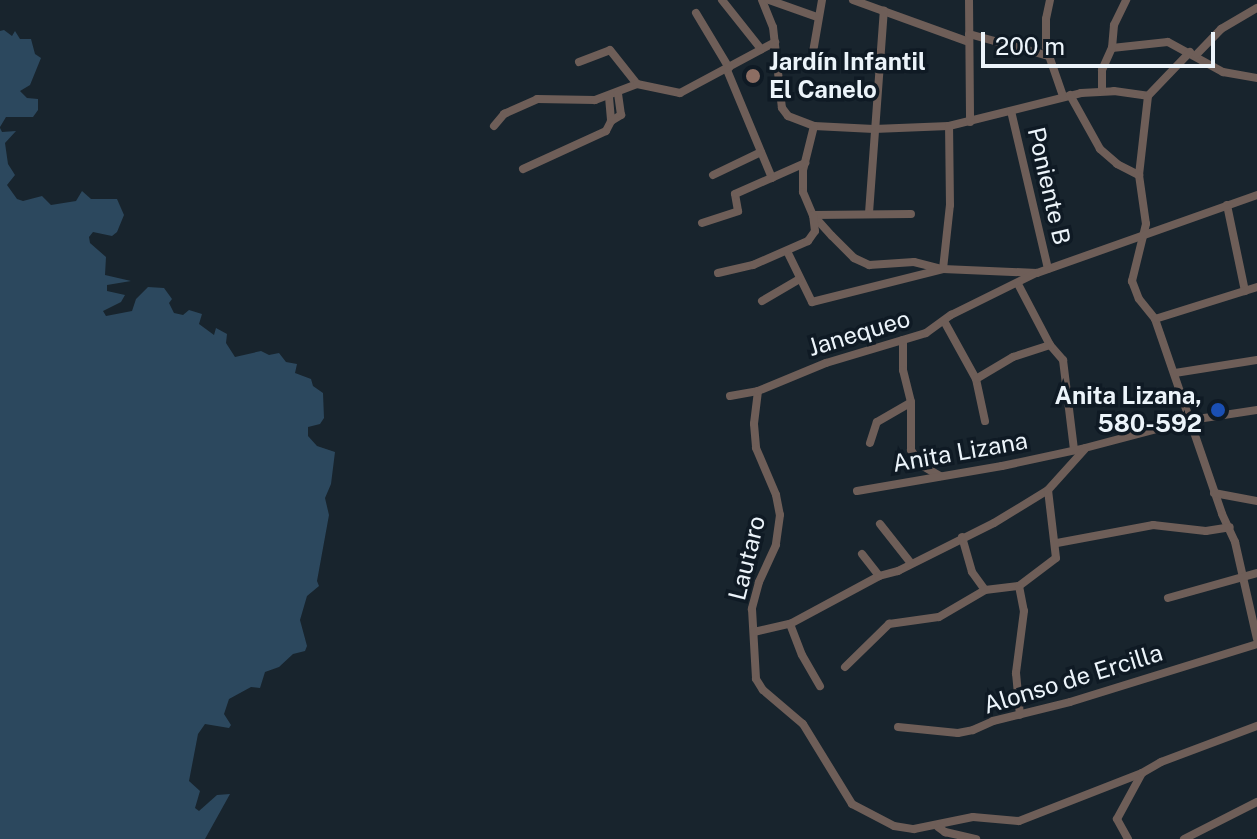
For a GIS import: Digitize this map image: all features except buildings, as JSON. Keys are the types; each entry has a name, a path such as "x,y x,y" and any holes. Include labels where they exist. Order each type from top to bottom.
{"street":[{"path":"722,0 761,49"},
{"path":"762,0 775,42 782,108 788,116 814,126 874,129 949,126 1067,96 1102,91 1148,96"},
{"path":"769,0 817,17"},
{"path":"812,58 822,0"},
{"path":"853,0 969,38 1049,56"},
{"path":"969,0 970,122"},
{"path":"1050,0 1045,30 1049,56 1067,96 1100,149 1117,164 1139,175"},
{"path":"1102,91 1102,70 1112,48 1114,25 1126,0"},
{"path":"1257,8 1221,29 1148,96 1139,175 1145,234 1132,281 1139,299 1155,319 1214,493 1230,527 1257,642"},
{"path":"869,213 884,11"},
{"path":"696,13 728,69 772,178"},
{"path":"1112,48 1161,41 1193,54 1223,72 1257,78"},
{"path":"494,126 504,114 537,99 588,100 609,97 637,84 680,93 775,42"},
{"path":"579,62 610,50 637,84"},
{"path":"523,169 599,135 621,115 618,93"},
{"path":"609,97 611,121"},
{"name":"Poniente B","path":"1011,111 1048,269"},
{"path":"814,126 805,163 803,192 813,215 862,263 882,266 914,262 943,269 1037,273 1257,195"},
{"path":"943,269 950,205 949,126"},
{"path":"713,175 761,152"},
{"path":"702,223 738,211 735,194 805,163"},
{"path":"1227,205 1245,291"},
{"path":"813,215 911,214"},
{"path":"718,273 787,251 812,238 813,215"},
{"path":"787,251 798,280 812,302 943,269"},
{"name":"Janequeo","path":"730,396 758,391 826,363 926,333 1037,273"},
{"path":"762,301 798,280"},
{"path":"1018,284 1050,345 1063,360 1074,450"},
{"path":"1155,319 1257,287"},
{"path":"944,321 976,379 985,421"},
{"path":"903,340 904,375 911,402 909,436 913,456 928,470 941,476"},
{"path":"976,379 1013,357 1050,345"},
{"path":"1175,373 1257,360"},
{"name":"Lautaro","path":"758,391 754,424 756,448 776,495 780,515 776,545 759,582 752,609 758,683 803,724 837,775 848,801 894,826 938,827"},
{"path":"870,443 877,422 911,402"},
{"name":"Anita Lizana","path":"857,491 1085,448 1191,420 1257,410"},
{"path":"754,632 790,624 879,576 898,571 910,562 994,523 1048,490 1085,448"},
{"path":"845,667 885,626 939,617 985,590 1019,586 1056,558 1057,543 1048,490"},
{"path":"1214,493 1257,501"},
{"path":"880,524 910,562"},
{"path":"1057,543 1153,525 1206,531 1230,527"},
{"path":"962,537 972,572 985,590"},
{"path":"862,554 879,576"},
{"path":"1168,598 1257,573"},
{"path":"1019,586 1024,611 1016,683 1020,715"},
{"path":"790,624 802,655 820,686"},
{"name":"Alonso de Ercilla","path":"898,727 966,732 1257,642"},
{"path":"938,827 973,817 1006,822 1026,820 1142,773 1161,762 1257,726"},
{"path":"1128,839 1117,819 1142,773"},
{"path":"1184,839 1257,802"},
{"path":"938,827 945,832 976,839"}],"water":[{"path":"4,30 12,36 15,31 20,39 31,39 35,54 41,58 30,85 20,91 27,98 38,99 38,110 33,117 6,117 0,127 0,31"},
{"path":"0,128 2,132 16,131 5,143 8,164 15,175 7,185 17,199 23,201 42,196 51,205 76,201 82,191 91,199 117,199 124,215 117,232 112,236 93,232 89,237 90,243 106,257 105,275 131,281 107,285 107,291 125,295 121,302 103,311 106,316 132,311 136,299 148,287 164,288 172,299 169,303 174,313 183,315 189,310 202,314 199,324 214,335 216,328 227,334 226,343 235,357 261,351 269,355 279,353 286,362 297,364 295,373 311,379 313,386 323,393 324,418 320,424 308,427 308,436 317,446 335,452 331,484 325,498 329,515 317,581 319,586 307,596 300,620 307,646 305,651 293,654 279,667 265,672 260,688 251,687 229,699 224,714 231,725 229,728 205,724 198,734 189,781 200,791 195,808 199,811 217,795 230,794 205,839 0,839"}],"place":[{"name":"Jardín Infantil El Canelo","path":"753,76"},
{"name":"Anita Lizana, 580-592","path":"1218,410"}]}
